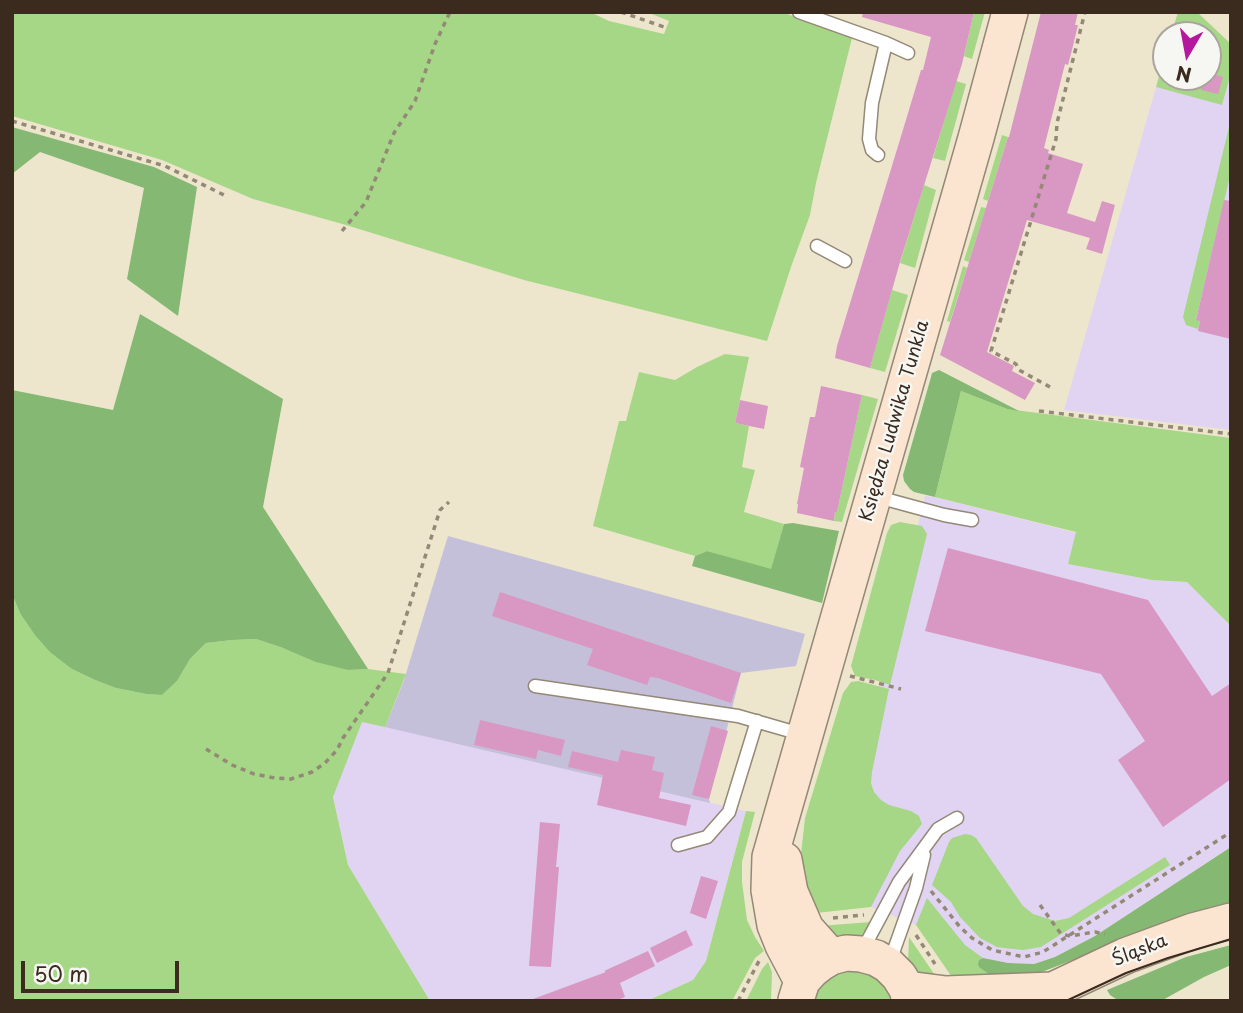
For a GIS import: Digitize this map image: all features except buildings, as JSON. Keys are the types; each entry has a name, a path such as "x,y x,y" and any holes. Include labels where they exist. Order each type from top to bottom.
{"street":[{"name":"Księdza Ludwika Tunkla","path":"799,991 775,925 769,890 770,857 1010,12"},
{"name":"Księdza Ludwika Tunkla","path":"778,829 790,892 806,929 879,973"},
{"name":"Śląska","path":"879,973 946,993 1044,995 1125,956 1193,931 1231,921"},
{"path":"799,991 821,963 879,973"}],"lane":[{"path":"799,12 908,53"},
{"path":"878,155 872,150 869,139 872,103 886,43"},
{"path":"817,246 845,261"},
{"path":"873,496 972,520"},
{"path":"535,687 738,716 805,735"},
{"path":"678,845 707,837 729,811 757,721"},
{"path":"879,973 881,918 899,882 938,829 957,818"},
{"path":"879,973 902,926 926,848"}],"path":[{"path":"342,231 366,202 394,133 415,101 435,44 450,12"},
{"path":"621,12 667,28"},
{"path":"1050,387 991,351 1056,139 1057,124 1085,12"},
{"path":"12,121 165,166 228,197"},
{"path":"1039,411 1231,434"},
{"path":"206,749 232,765 254,774 275,778 291,779 312,772 325,763 337,750 342,738 388,673 440,510 449,502"},
{"path":"845,675 901,689"},
{"path":"917,882 936,895 960,927 972,938 992,950 1024,957 1043,952 1070,936 1231,832"},
{"path":"1040,905 1061,934 1070,936 1095,932 1112,936"},
{"path":"831,918 871,914 881,918"},
{"path":"902,926 914,934 941,973"},
{"path":"738,1001 758,962 765,957"}],"shaded area":[{"path":"1231,73 1231,430 1064,410 1155,91 1172,91 1222,104"},
{"path":"925,496 1077,533 1068,564 1152,580 1187,582 1231,626 1231,847 1095,936 1055,957 1034,964 983,959 979,967 925,922 916,925 871,907 872,876 839,848"},
{"path":"448,536 805,634 796,666 741,673 710,803 385,727 404,680"},
{"path":"362,721 746,811 706,961 700,971 693,980 647,1001 430,1001 348,865 333,796"}],"green space":[{"path":"12,12 590,12 609,21 664,34 669,21 647,12 782,12 852,38 810,215 767,341 524,280 253,199 162,160 12,116"},
{"path":"974,12 985,12 972,59 964,56"},
{"path":"1178,12 1197,12 1207,21 1175,21"},
{"path":"1222,36 1231,44 1231,73 1222,105 1171,91 1222,91"},
{"path":"956,81 966,84 945,161 933,158"},
{"path":"12,127 154,167 197,187 178,316 127,279 144,188 40,152 12,174"},
{"path":"1229,127 1231,172 1196,319 1200,321 1198,329 1186,325 1183,317"},
{"path":"1002,135 1008,137 988,201 983,199"},
{"path":"924,185 936,190 915,268 900,263"},
{"path":"981,207 986,208 969,262 964,260"},
{"path":"963,266 967,268 950,322 947,321"},
{"path":"892,290 908,295 885,372 870,368"},
{"path":"140,314 283,399 263,507 368,669 348,670 316,662 256,639 232,640 206,643 190,659 177,681 162,695 146,694 116,688 72,669 50,652 20,613 12,594 12,390 113,410"},
{"path":"725,354 749,357 735,423 749,426 742,467 755,470 744,512 784,524 771,570 707,551 695,556 593,526 619,421 626,421 639,372 675,380"},
{"path":"939,370 1019,411 961,391 935,497 914,492 904,481 903,475 932,373"},
{"path":"961,391 1007,409 1231,438 1231,626 1187,582 1152,580 1068,564 1076,532 935,497"},
{"path":"862,395 878,399 842,522 834,521 837,512"},
{"path":"900,522 922,526 927,534 890,685 855,676 851,666 887,533 891,525"},
{"path":"793,523 839,531 822,603 692,566 695,556 707,551 771,569 784,524"},
{"path":"12,594 20,613 72,669 116,688 162,695 177,681 190,659 206,643 232,640 256,639 348,670 368,669 406,674 385,727 362,722 333,797 348,865 430,1001 12,1001"},
{"path":"858,681 889,689 872,772 874,792 889,805 919,816 922,824 900,851 871,907 816,913 809,903 800,863 805,818 843,693 851,682"},
{"path":"746,811 755,812 742,862 742,882 747,920 764,951 755,958 732,1001 647,1001 693,980 706,961"},
{"path":"965,834 976,838 1023,906 1033,914 1055,921 1069,918 1165,857 1170,865 1041,947 1023,950 997,947 980,938 960,917 951,902 932,885 949,842 952,838"},
{"path":"1231,847 1231,904 1188,915 1029,977 996,979 979,967 979,960 983,958 1034,964 1055,957 1095,936"},
{"path":"927,898 965,945 983,958 979,960 996,979 954,980 916,925"},
{"path":"871,922 862,935 840,941 819,926"},
{"path":"909,937 943,987 932,986 908,964"},
{"path":"1231,945 1231,965 1161,1001 1119,1001 1107,990 1186,957"},
{"path":"768,962 772,972 771,1001 746,1001 762,969"},
{"path":"848,967 877,973 897,1001 811,1001 822,979"}],"tram line":[{"path":"1066,1001 1126,973 1231,939"}]}
